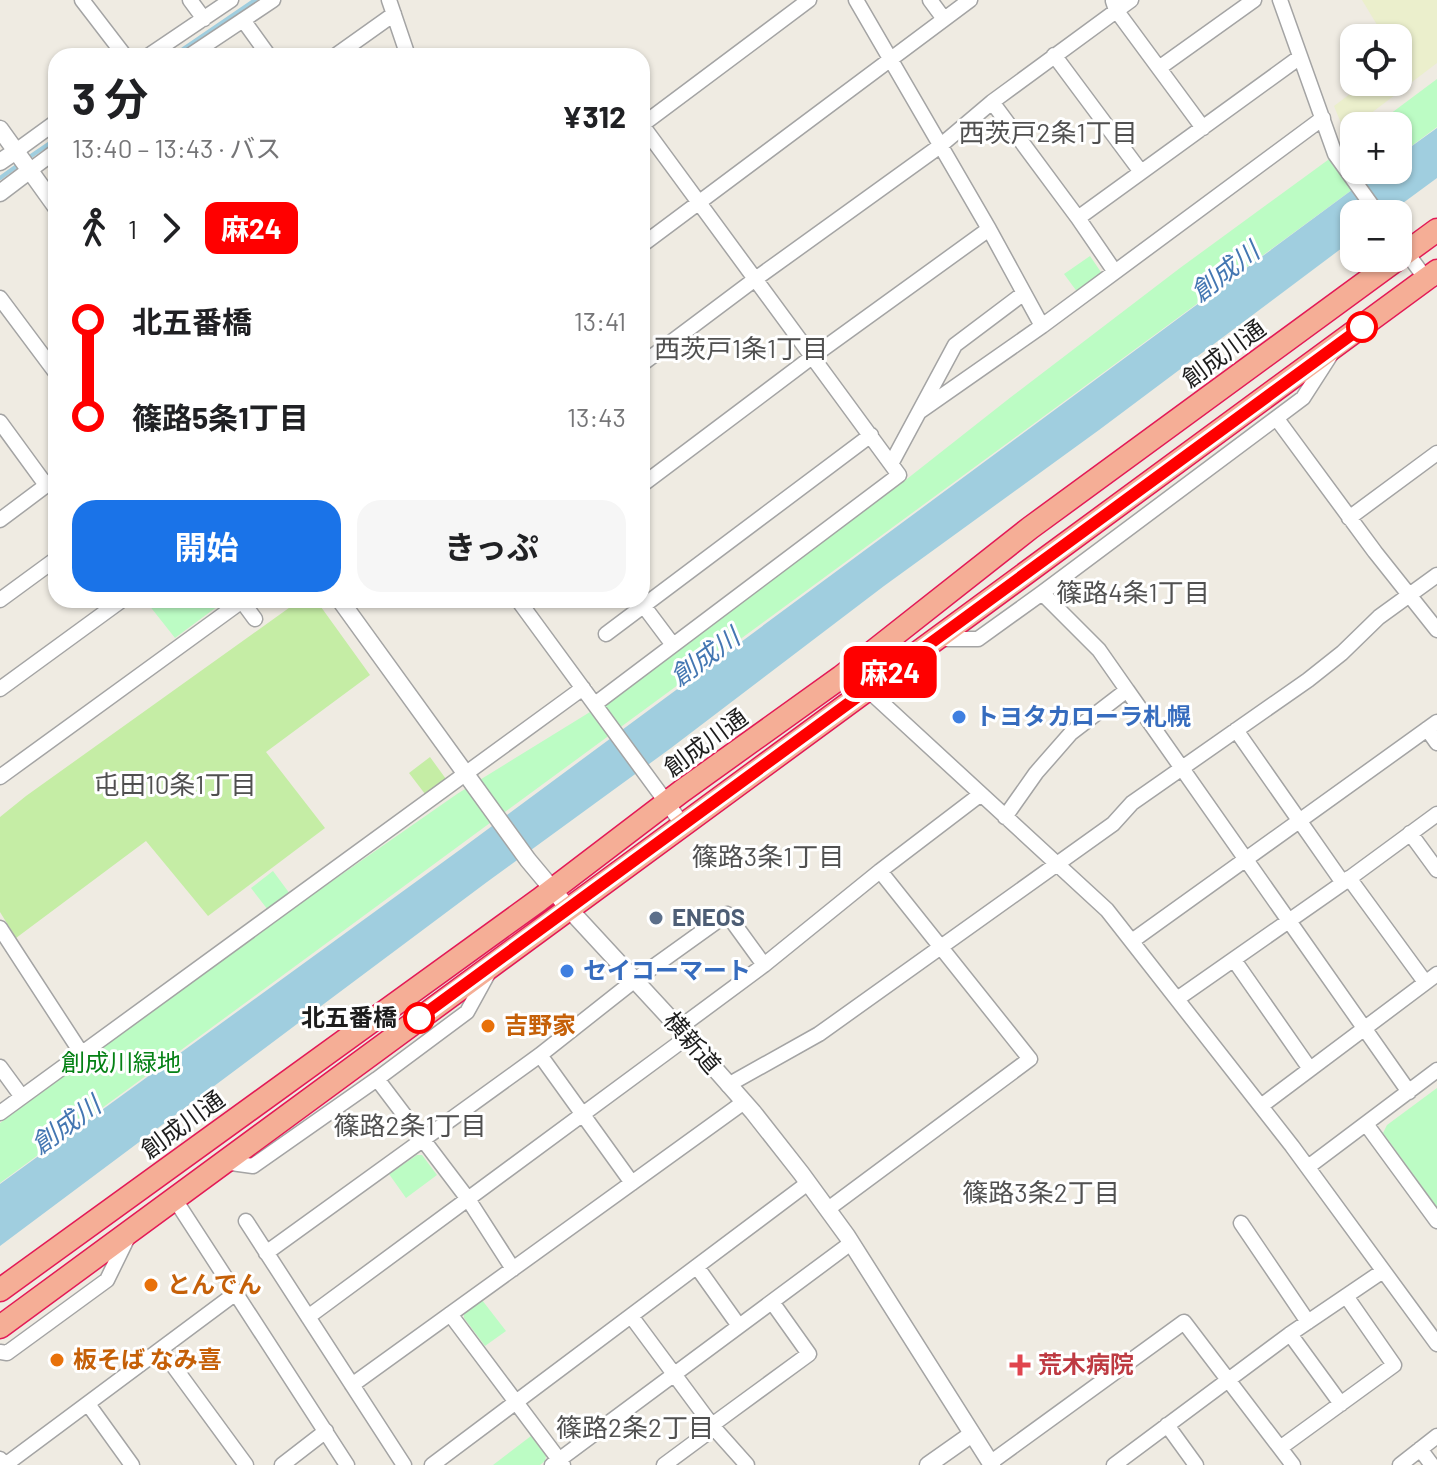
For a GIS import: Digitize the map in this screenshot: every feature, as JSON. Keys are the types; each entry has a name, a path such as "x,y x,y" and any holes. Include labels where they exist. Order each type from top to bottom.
{"highway":[{"name":"創成川通","path":"1412,242 1437,230"},
{"name":"創成川通","path":"0,1290 553,890 852,669 1030,528 1369,272"},
{"path":"0,1327 1433,276"},
{"path":"1030,528 1050,556"}],"street":[{"path":"82,0 119,48"},
{"path":"190,0 204,19"},
{"path":"160,48 231,0"},
{"path":"201,48 273,0"},
{"path":"650,119 809,0"},
{"path":"856,0 1042,326"},
{"path":"930,0 944,19"},
{"path":"650,239 970,0"},
{"path":"650,358 940,146 1114,5 1131,0"},
{"path":"1159,68 1254,0"},
{"path":"1280,0 1335,154 1368,200"},
{"path":"1114,5 1203,128"},
{"path":"344,48 392,7 405,48"},
{"path":"243,20 263,48"},
{"path":"1054,55 1141,172"},
{"path":"1078,218 1300,57"},
{"path":"992,102 1115,272"},
{"path":"919,412 1042,326 1323,118"},
{"path":"0,129 48,196"},
{"path":"0,193 48,131"},
{"path":"595,704 899,475 650,136"},
{"path":"0,162 22,161 48,153"},
{"path":"650,479 989,229"},
{"path":"1412,256 1433,276"},
{"path":"891,464 955,345 1024,293"},
{"path":"0,298 48,362"},
{"path":"937,639 978,639 1042,593 1303,398 1337,345"},
{"path":"1277,419 1349,518 1437,630"},
{"path":"0,422 48,478"},
{"path":"650,600 871,435"},
{"path":"1349,518 1437,453"},
{"path":"0,520 48,483"},
{"path":"0,600 48,565"},
{"path":"728,1085 819,1034 1113,824 1132,803 1308,680 1379,617 1437,575"},
{"path":"1042,593 1099,650 1409,1092"},
{"path":"0,689 111,608"},
{"path":"0,777 230,608"},
{"path":"247,608 255,619"},
{"name":"横新道","path":"346,608 528,860 744,1102 828,1209 991,1464"},
{"path":"529,608 583,688 683,825"},
{"path":"606,634 639,608"},
{"path":"645,608 673,645"},
{"path":"852,669 867,689 1107,910 1308,1167 1435,1338"},
{"path":"0,1113 583,688"},
{"path":"1005,817 1036,773 1071,733 1127,690"},
{"path":"1132,941 1432,725 1437,743"},
{"path":"1236,730 1299,821 1346,881 1431,978 1261,1106"},
{"path":"308,1317 582,1114 880,871 981,794"},
{"path":"1177,999 1437,814"},
{"path":"1410,833 1437,870"},
{"path":"828,1209 1030,1059 880,871"},
{"path":"266,1253 540,1055 635,980 727,914 764,965"},
{"path":"0,928 82,1054"},
{"path":"1234,960 1310,1069"},
{"path":"224,1162 253,1166 377,1079 467,1012 492,965"},
{"path":"540,1055 632,1183"},
{"path":"0,1067 22,1097"},
{"path":"1308,1167 1437,1070"},
{"path":"377,1079 468,1199 513,1269"},
{"path":"352,1385 744,1102"},
{"path":"1366,1124 1437,1221"},
{"path":"432,1465 808,1183"},
{"path":"174,1198 347,1465"},
{"path":"246,1221 404,1465"},
{"path":"1241,1223 1308,1322"},
{"path":"0,1352 7,1353 107,1280 132,1230"},
{"path":"450,1314 558,1463 851,1243"},
{"path":"697,1267 739,1326"},
{"path":"1114,1465 1290,1334 1383,1271"},
{"path":"0,1459 5,1465 236,1293"},
{"path":"1280,1448 1394,1365 1346,1296"},
{"path":"664,1465 809,1354 772,1302"},
{"path":"631,1316 713,1427 747,1465"},
{"path":"991,1464 1184,1322 1293,1465"},
{"path":"1290,1334 1341,1404"},
{"path":"161,1349 246,1465"},
{"path":"88,1404 132,1465"},
{"path":"1167,1425 1196,1465"},
{"path":"282,1465 326,1431"},
{"path":"928,1465 972,1434"},
{"path":"1400,1465 1437,1436"},
{"path":"1420,1449 1432,1465"}],"green space":[{"path":"1362,0 1437,0 1437,63 1412,82 1412,24 1377,24"},
{"path":"1437,79 1437,127 1412,146 1412,112 1393,112"},
{"path":"1347,96 1394,96 1373,112 1340,112 1340,121 1334,106"},
{"name":"創成川緑地","path":"1340,151 1340,184 1360,184 0,1183 0,1123 282,916 457,794 590,712 898,486 1180,268"},
{"path":"1090,256 1103,275 1078,293 1064,274"},
{"path":"151,608 215,608 175,638"},
{"path":"289,608 322,608 370,675 266,752 325,828 208,916 146,841 16,938 0,912 0,817"},
{"path":"430,757 446,779 425,794 409,773"},
{"path":"273,871 290,894 268,910 251,888"},
{"path":"1437,1088 1437,1207 1383,1133 1387,1125"},
{"path":"417,1155 422,1155 437,1175 406,1198 389,1174"},
{"path":"482,1300 506,1331 485,1346 464,1318 464,1313"},
{"path":"531,1436 546,1456 540,1465 493,1465"}],"water":[{"path":"1437,128 1437,178 1407,200 1340,200 1340,249 0,1246 0,1184 461,849 1360,184 1412,184 1412,146"}],"waterway":[{"path":"185,48 255,0"},
{"path":"28,158 48,144"},
{"path":"0,178 21,163"}],"bus line":[{"name":"麻24","path":"419,1018 1362,327"}],"place":[{"name":"トヨタカローラ札幌","path":"959,717"},
{"name":"ENEOS","path":"656,918"},
{"name":"セイコーマート","path":"567,971"},
{"name":"北五番橋","path":"419,1018"},
{"name":"吉野家","path":"488,1026"},
{"name":"とんでん","path":"151,1285"},
{"name":"板そば なみ喜","path":"57,1360"},
{"name":"荒木病院","path":"1020,1365"}],"district":[{"name":"西茨戸2条1丁目","path":"1048,133"},
{"name":"西茨戸1条1丁目","path":"741,349"},
{"name":"篠路4条1丁目","path":"1133,593"},
{"name":"屯田10条1丁目","path":"175,785"},
{"name":"篠路3条1丁目","path":"768,857"},
{"name":"篠路2条1丁目","path":"410,1126"},
{"name":"篠路3条2丁目","path":"1041,1193"},
{"name":"篠路2条2丁目","path":"635,1428"}],"water label":[{"name":"創成川","path":"1225,272"},
{"name":"創成川","path":"705,657"},
{"name":"創成川","path":"66,1125"}]}
